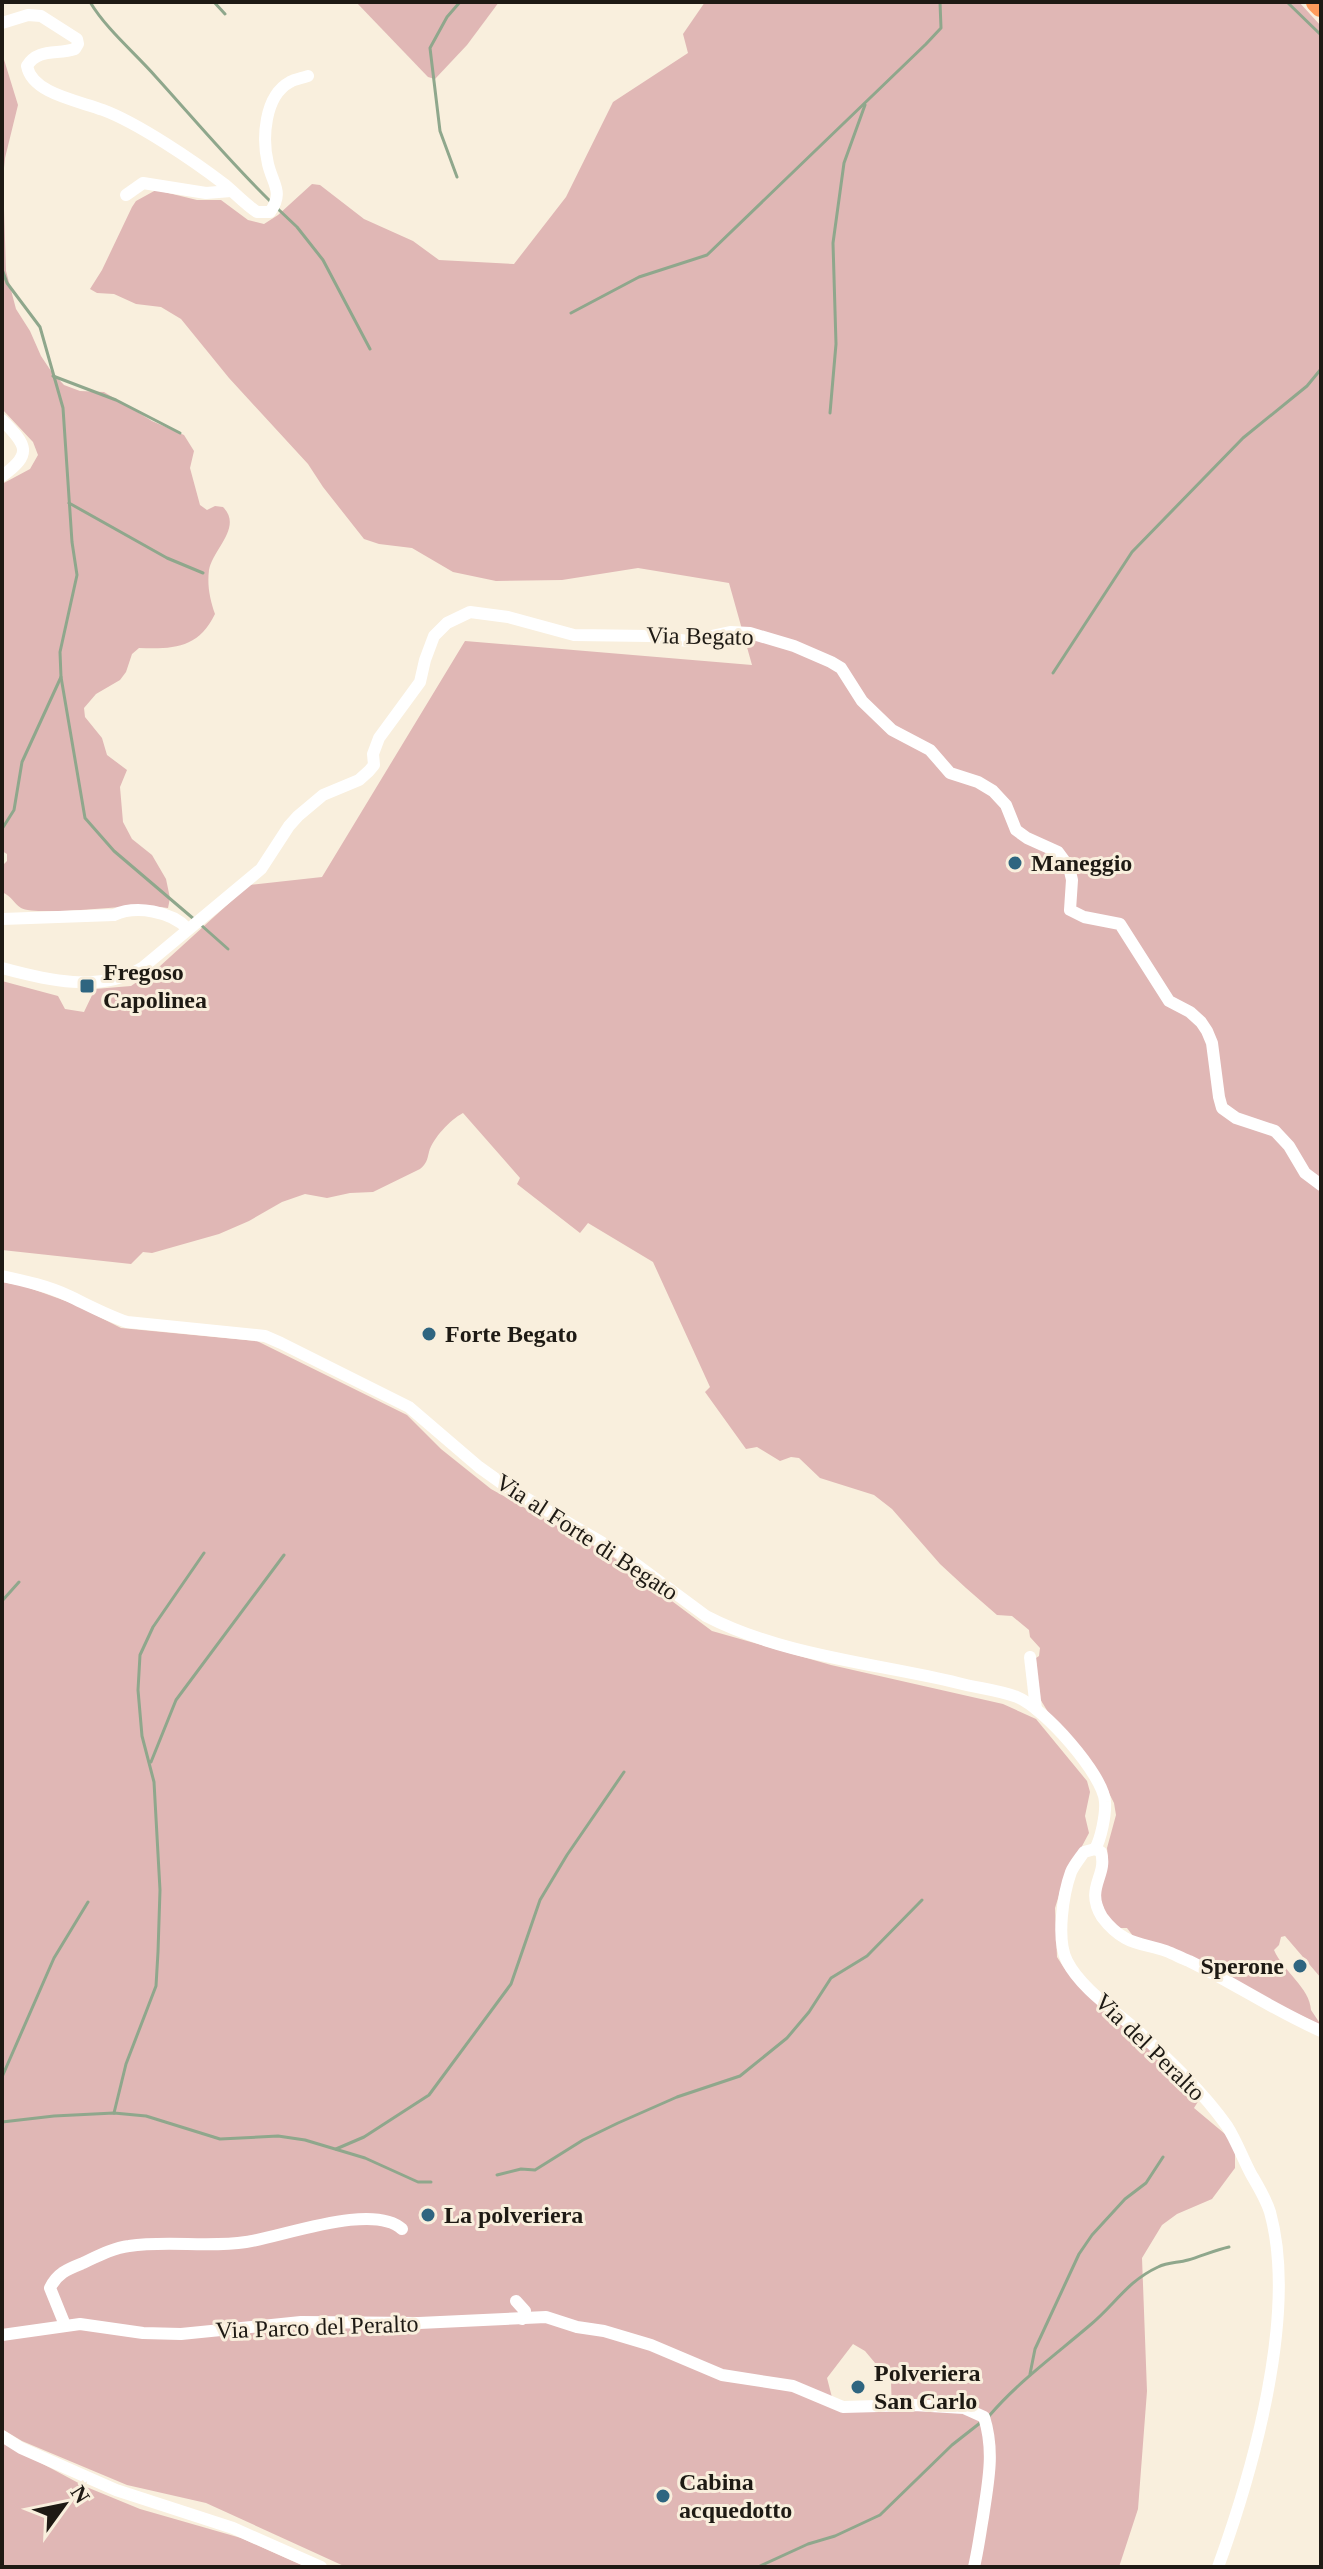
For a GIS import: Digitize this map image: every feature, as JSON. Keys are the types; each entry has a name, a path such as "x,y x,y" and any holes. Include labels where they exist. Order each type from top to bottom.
{"street":[{"path":"2,23 28,15 41,16 77,39 75,49 42,53 32,58 27,66 34,82 74,102 115,115 163,143 257,212 270,212 277,202 278,193 268,162 266,141 269,110 276,94 290,82 308,76"},
{"path":"126,195 143,183 206,193 231,191"},
{"path":"2,420 21,441 23,451 20,463 2,476"},
{"name":"Via Begato","path":"188,929 261,869 289,826 304,811 333,789 359,780 369,771 374,765 373,754 379,738 417,688 430,644 447,623 462,614 478,612 508,617 574,635 650,636 688,641 730,632 750,633 794,646 841,668 862,701 892,730 930,750 950,773 978,782 993,791 1006,805 1016,830 1058,852 1069,867 1072,880 1070,910 1084,917 1120,924 1169,1001 1201,1022 1212,1043 1222,1108 1236,1118 1275,1131 1289,1146 1305,1173 1321,1185"},
{"path":"2,919 114,915 125,909 148,911 182,922 188,929 127,977 71,982 41,979 2,968"},
{"name":"Via al Forte di Begato","path":"2,1276 67,1295 127,1322 265,1336 281,1343 409,1407 507,1487 595,1537 706,1616 724,1625 795,1648 1018,1697 1058,1728 1092,1773 1106,1801 1101,1839 1095,1849"},
{"path":"1030,1657 1036,1709"},
{"path":"1095,1849 1101,1852 1104,1861 1095,1888 1095,1899 1111,1928 1126,1939 1168,1951 1218,1975 1277,2010 1321,2031"},
{"name":"Via del Peralto","path":"1095,1849 1084,1852 1072,1870 1063,1901 1062,1941 1065,1958 1100,1999 1186,2078 1227,2127 1269,2208 1275,2235 1277,2315 1272,2363 1248,2476 1218,2567"},
{"path":"65,2325 50,2288 55,2278 111,2250 178,2242 201,2250 365,2218 393,2223 402,2229"},
{"path":"516,2301 525,2311 522,2319"},
{"name":"Via Parco del Peralto","path":"2,2335 80,2324 143,2333 181,2334 301,2322 419,2323 546,2317 651,2345 722,2375 793,2386 843,2407 914,2405 964,2408 984,2417 991,2438 991,2467 974,2567"},
{"path":"2,2436 21,2448 116,2490 233,2528 321,2567"}],"shaded area":[{"path":"356,2 499,2 467,45 435,79 428,77"},
{"path":"705,2 1299,2 1321,26 1321,1978 1285,1936 1281,1937 1274,1950 1306,1994 1311,2010 1321,2025 1133,1936 1127,1928 1115,1928 1108,1920 1099,1895 1116,1815 1114,1803 1037,1694 1036,1658 1040,1648 1030,1637 1029,1630 1012,1616 997,1615 966,1588 940,1564 892,1509 874,1495 820,1478 799,1458 780,1461 757,1447 746,1449 705,1392 710,1387 653,1262 588,1223 580,1233 517,1184 520,1178 463,1113 438,1135 420,1169 373,1192 327,1198 305,1194 282,1202 219,1234 152,1253 143,1252 131,1264 2,1250 2,981 58,996 65,1009 84,1012 95,989 131,986 159,967 249,885 322,877 465,641 752,665 729,583 638,568 562,580 496,581 453,572 412,548 364,539 308,464 229,378 181,319 161,307 136,304 114,294 97,293 90,289 132,207 136,201 156,190 197,200 221,200 248,220 264,224 312,184 320,185 364,219 413,241 439,260 514,264 566,197 613,102 688,53 683,34"},
{"path":"2,53 18,105 3,178 6,271 16,309 41,356 64,385 80,391 104,392 152,421 184,435 194,451 190,468 200,505 207,510 215,506 223,507 230,522 209,570 209,592 215,614 208,626 192,640 174,647 139,648 132,654 120,680 96,694 84,708 85,717 102,738 107,755 127,770 120,787 123,822 132,839 152,855 166,879 170,898 168,908 29,910 21,908 2,892 2,866 7,861 7,854 2,851 2,484 30,469 38,455 33,442 2,409"},
{"path":"2,1282 24,1286 74,1304 121,1328 257,1341 407,1415 441,1449 491,1489 613,1557 712,1631 831,1665 1003,1704 1036,1719 1087,1781 1090,1792 1085,1816 1089,1833 1063,1882 1055,1908 1057,1957 1108,2013 1155,2050 1199,2100 1194,2108 1225,2134 1235,2149 1235,2168 1212,2199 1177,2214 1162,2225 1142,2258 1147,2391 1138,2509 1119,2567 346,2567 206,2503 127,2485 22,2441 2,2429","holes":["853,2344 865,2351 891,2382 892,2411 835,2409 827,2378"]},
{"path":"2,2442 84,2486 140,2509 241,2538 306,2567 2,2567"}],"waterway":[{"path":"90,2 270,201"},
{"path":"214,2 225,14"},
{"path":"457,177 440,131 430,48 447,17 460,2"},
{"path":"571,313 639,277 707,255 941,28 940,2"},
{"path":"1287,2 1321,35"},
{"path":"2,102 2,108"},
{"path":"830,413 836,344 833,243 844,163 865,105"},
{"path":"278,209 323,260 370,349"},
{"path":"2,269 7,283 40,327 63,408 77,575 60,652 61,677 85,818 114,851 195,920"},
{"path":"1053,673 1132,552 1243,438 1307,386 1321,369"},
{"path":"53,376 116,400 180,433"},
{"path":"69,503 167,558 203,573"},
{"path":"2,829 14,810 22,762 61,677"},
{"path":"201,925 228,949"},
{"path":"114,2113 126,2064 156,1986 158,1952 160,1890 154,1782 142,1736 138,1690 140,1655 153,1627 204,1553"},
{"path":"151,1762 176,1700 284,1555"},
{"path":"2,1601 19,1582"},
{"path":"336,2149 364,2137 429,2095 511,1984 540,1900 624,1772"},
{"path":"497,2175 521,2169 535,2170 583,2140 618,2123 677,2097 740,2076 787,2038 831,1978 867,1956 922,1900"},
{"path":"2,2077 54,1958 88,1902"},
{"path":"2,2122 114,2113 146,2116 220,2139 278,2136 305,2140 365,2158 418,2182 431,2182"},
{"path":"1030,2374 1035,2349 1079,2254 1125,2199 1146,2183 1163,2157"},
{"path":"989,2416 1024,2380 1098,2318 1137,2280 1162,2265 1229,2247"},
{"path":"758,2567 880,2515 952,2445 980,2423"}],"place":[{"name":"Maneggio","path":"1015,863"},
{"name":"Fregoso Capolinea","path":"87,986"},
{"name":"Forte Begato","path":"429,1334"},
{"name":"Sperone","path":"1300,1966"},
{"name":"La polveriera","path":"428,2215"},
{"name":"Polveriera San Carlo","path":"858,2387"},
{"name":"Cabina acquedotto","path":"663,2496"}]}
